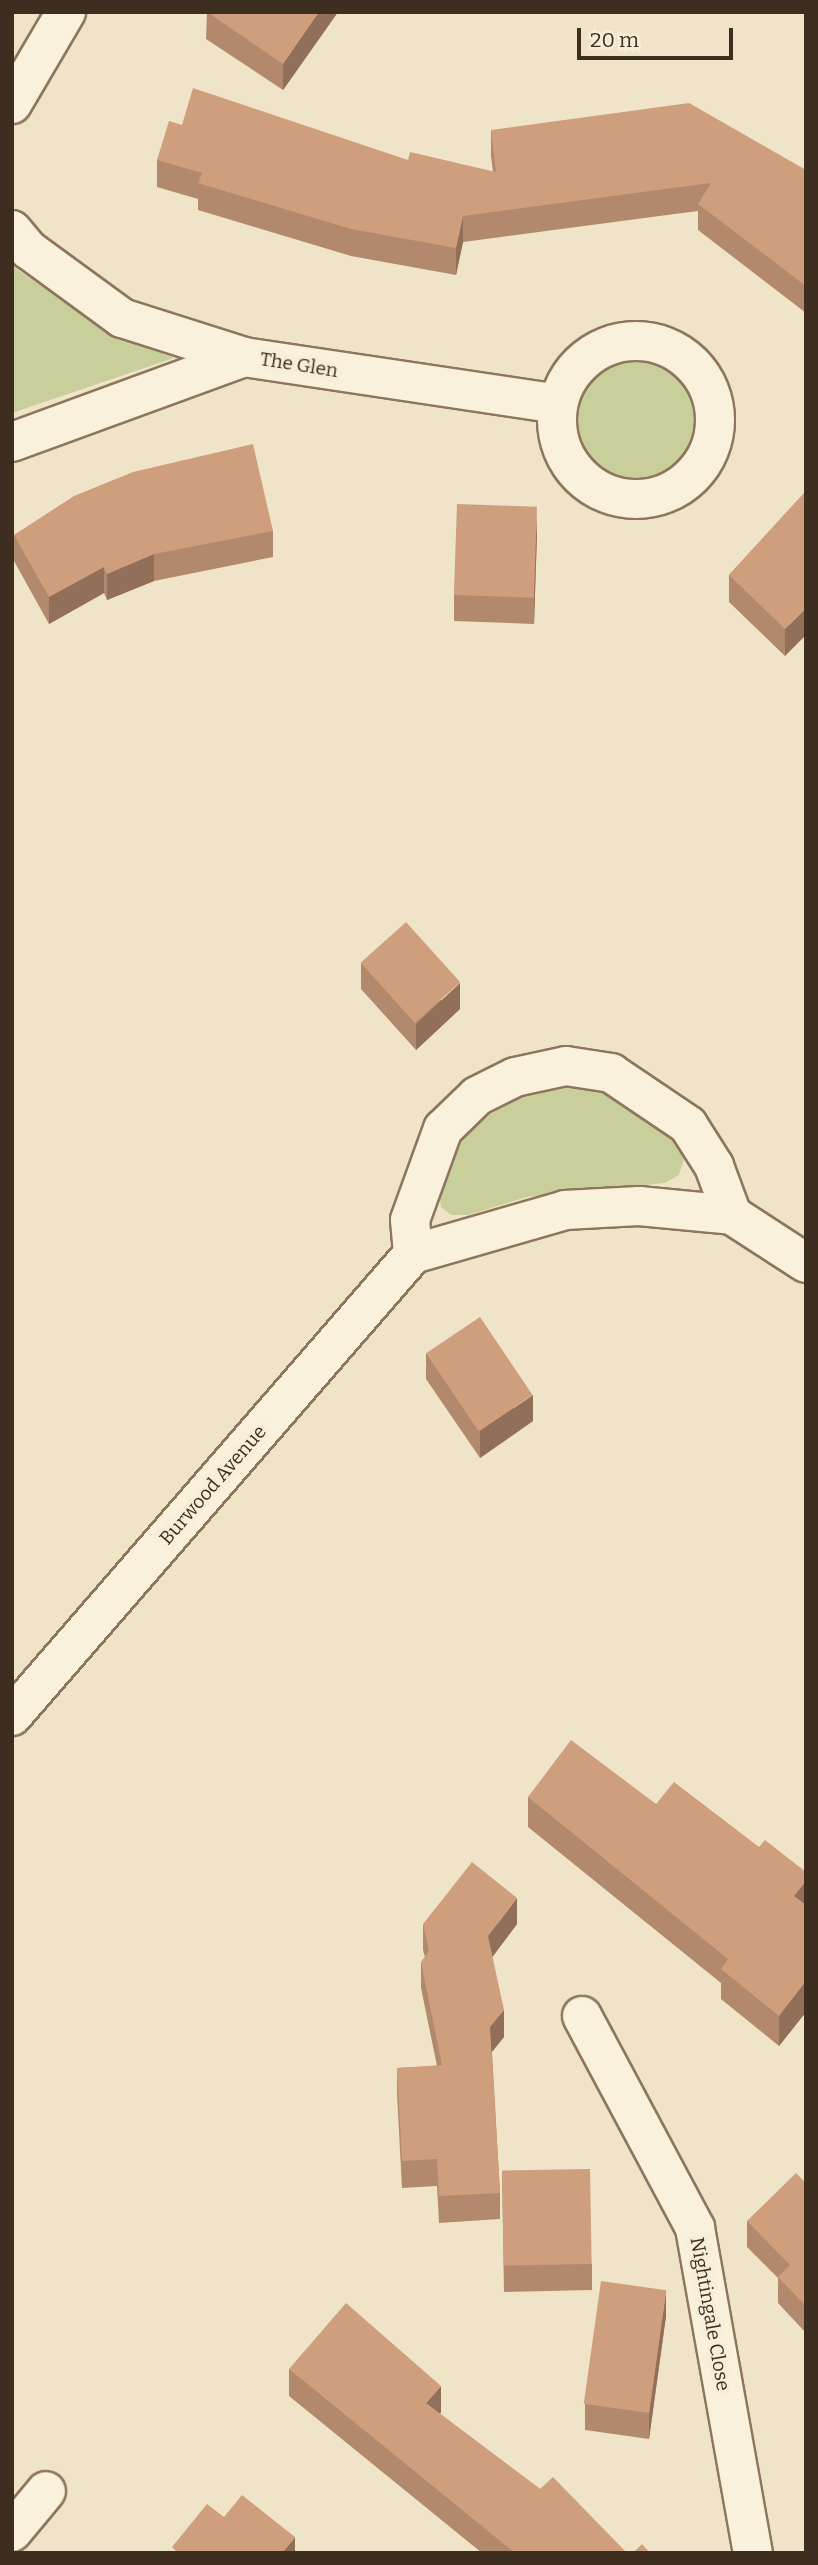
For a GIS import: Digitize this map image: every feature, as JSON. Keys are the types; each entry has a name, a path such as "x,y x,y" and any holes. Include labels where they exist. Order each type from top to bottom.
{"street":[{"path":"12,104 66,12"},
{"path":"12,230 29,250 122,318 243,356"},
{"path":"633,340 683,355 702,375 715,425 695,474 674,490 624,498 579,475 564,454 558,404 584,359 633,340"},
{"name":"The Glen","path":"12,442 243,356 558,404"},
{"path":"732,1215 714,1166 688,1125 611,1073 566,1066 515,1077 477,1096 443,1129 410,1220 413,1254 565,1210 639,1206 732,1215 806,1263"},
{"name":"Burwood Avenue","path":"12,1716 413,1254"},
{"name":"Nightingale Close","path":"582,2016 695,2228 753,2553"},
{"path":"12,2532 46,2491"}],"green space":[{"path":"12,266 111,333 174,358 12,413"},
{"path":"636,360 659,365 678,377 690,396 695,419 690,442 678,461 659,473 636,478 613,473 594,461 582,442 577,419 582,396 594,377 613,365"},
{"path":"566,1084 613,1091 674,1136 684,1159 679,1175 665,1183 527,1197 468,1215 451,1215 441,1207 438,1189 448,1157 475,1125 518,1096"}],"building":[{"path":"207,12 319,12 283,64"},
{"path":"193,88 408,160 410,152 496,172 491,130 689,103 806,170 806,286 698,204 711,183 463,216 456,248 351,229 198,183 202,173 157,160 169,121 182,125"},
{"path":"253,444 273,531 154,554 107,574 104,567 49,597 14,535 74,496 133,472"},
{"path":"806,491 806,608 785,629 729,575"},
{"path":"457,504 537,507 534,598 454,595"},
{"path":"406,922 460,982 415,1023 361,963"},
{"path":"480,1317 533,1395 479,1431 426,1353"},
{"path":"571,1740 656,1804 674,1782 759,1847 765,1840 806,1872 806,1881 794,1896 806,1905 806,1981 779,2016 721,1969 728,1959 528,1797"},
{"path":"472,1862 517,1898 488,1936 504,2010 490,2027 500,2193 439,2196 437,2159 402,2161 397,2068 442,2065 421,1962 429,1951 423,1924"},
{"path":"590,2169 592,2264 504,2266 502,2171"},
{"path":"796,2173 806,2183 806,2306 778,2277 790,2265 747,2221"},
{"path":"601,2281 666,2290 649,2413 584,2404"},
{"path":"346,2303 441,2386 426,2403 540,2489 553,2477 627,2553 515,2553 289,2369"},
{"path":"242,2495 295,2537 282,2553 178,2553 172,2547 207,2504 224,2517"},
{"path":"642,2544 650,2553 633,2553"}]}
